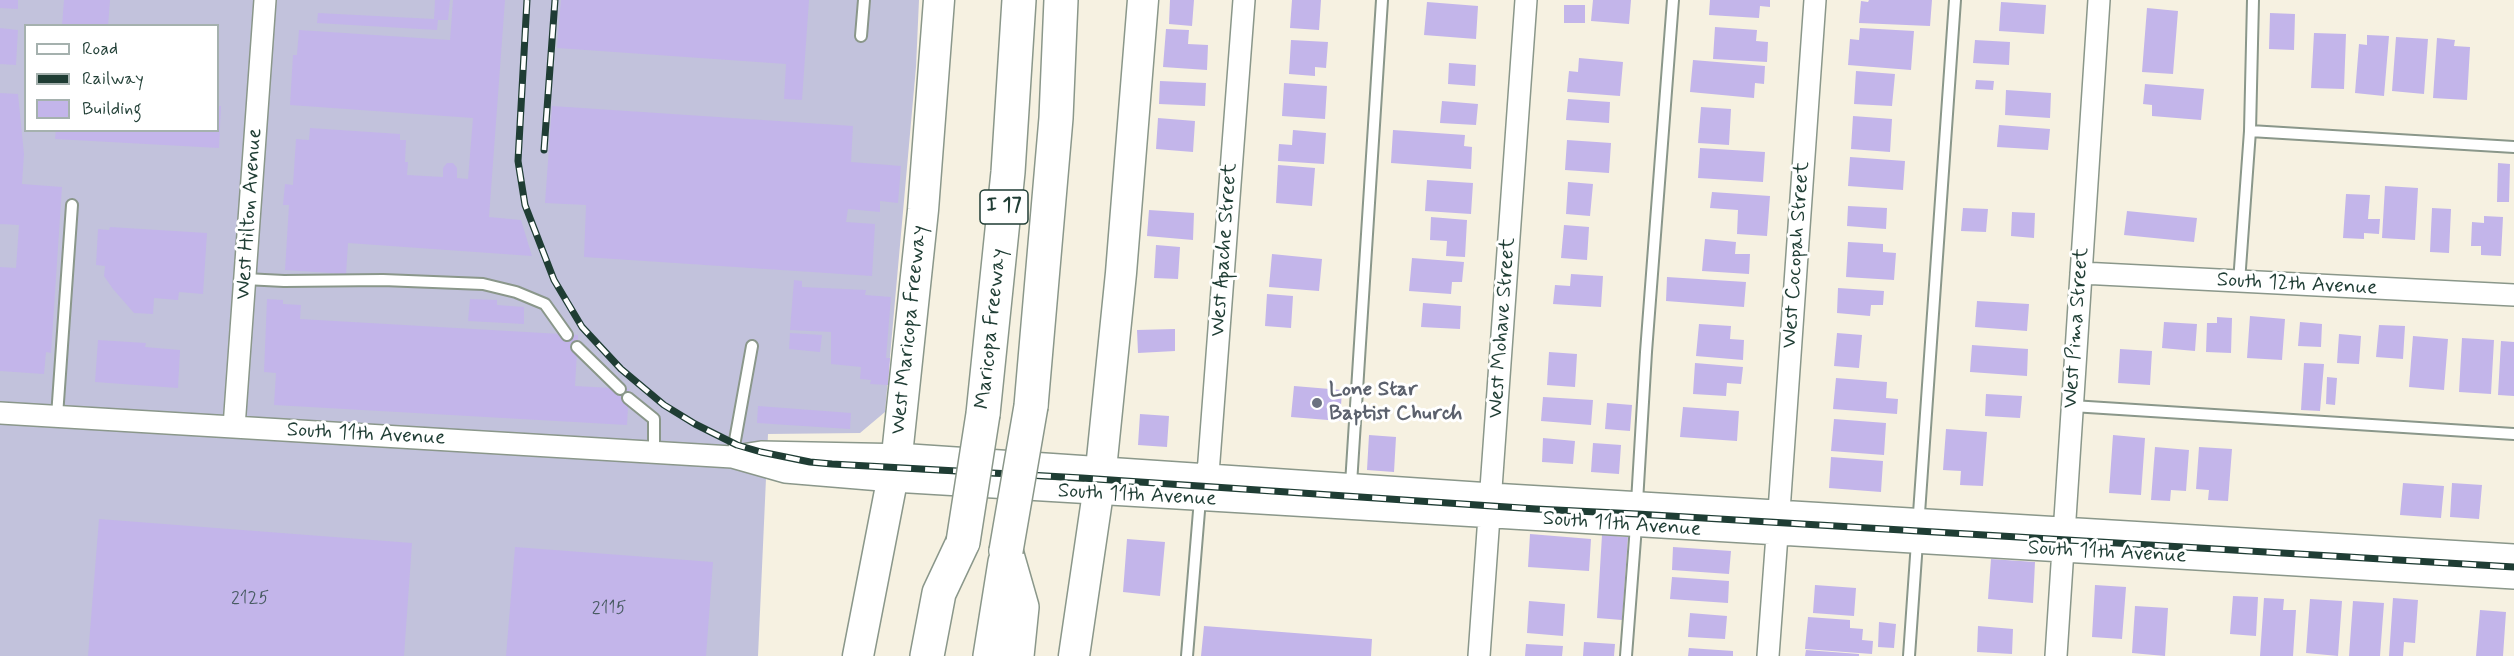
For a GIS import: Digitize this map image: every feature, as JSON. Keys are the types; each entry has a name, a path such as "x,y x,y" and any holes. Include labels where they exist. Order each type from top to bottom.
{"highway":[{"name":"Maricopa Freeway","path":"943,656 983,414 1008,172 1019,0"},
{"name":"I 17","path":"990,656 1031,406 1056,118 1061,0"},
{"path":"927,656 939,593 963,542"},
{"path":"1006,552 1022,607 1017,656"}],"main road":[{"name":"West Maricopa Freeway","path":"858,656 895,468 922,210 939,0"},
{"path":"1074,656 1099,481 1121,273 1143,0"}],"street":[{"name":"West Hilton Avenue","path":"234,427 265,0"},
{"name":"West Apache Street","path":"1203,500 1208,475 1244,0"},
{"name":"West Mohave Street","path":"1479,656 1526,0"},
{"name":"West Cocopah Street","path":"1779,511 1815,0"},
{"name":"West Pima Street","path":"2056,656 2099,0"},
{"name":"South 12th Avenue","path":"2081,273 2514,296"},
{"name":"South 11th Avenue","path":"0,413 732,457 761,452 895,468 1099,481 1203,500 2514,578"},
{"name":"South 11th Avenue","path":"1099,481 1208,475 2514,555"},
{"path":"1768,656 1777,535"}],"lane":[{"path":"861,36 864,0"},
{"path":"1351,484 1382,0"},
{"path":"1637,502 1673,0"},
{"path":"1909,656 1955,0"},
{"path":"2240,282 2250,131 2253,0"},
{"path":"2250,131 2514,147"},
{"path":"57,416 72,205"},
{"path":"245,279 383,280 483,284 516,292 545,304 567,335"},
{"path":"732,457 752,346"},
{"path":"577,347 620,389"},
{"path":"628,398 654,419 654,452"},
{"path":"2072,406 2514,434"},
{"path":"1187,656 1203,500"},
{"path":"1626,656 1636,526"}],"shaded area":[{"path":"0,0 919,0 916,67 885,412 860,433 768,434 758,656 0,656"}],"building":[{"path":"0,0 18,0 18,9 0,8"},
{"path":"64,0 110,0 108,24 62,24"},
{"path":"435,0 450,0 448,20 438,20 437,30 317,23 318,13 434,19"},
{"path":"453,0 505,0 489,217 521,220 532,256 348,243 346,274 285,270 289,205 283,205 285,184 293,185 296,139 309,140 310,128 400,134 400,140 406,140 407,175 443,177 443,168 447,163 453,163 457,168 457,178 468,179 473,118 290,105 293,55 297,55 299,30 450,40"},
{"path":"561,0 809,0 802,100 784,99 786,64 557,48"},
{"path":"1170,0 1194,0 1192,26 1169,24"},
{"path":"1292,0 1321,0 1319,30 1290,28"},
{"path":"1593,0 1631,0 1629,24 1591,21"},
{"path":"1710,0 1770,0 1770,7 1760,6 1759,18 1709,15"},
{"path":"1869,0 1932,0 1930,26 1859,23 1861,1 1868,2"},
{"path":"1427,2 1478,6 1476,39 1424,35"},
{"path":"2001,2 2046,5 2044,34 1999,31"},
{"path":"1564,5 1585,5 1585,23 1564,23"},
{"path":"2147,8 2178,11 2173,74 2142,72"},
{"path":"2270,13 2295,14 2294,50 2269,49"},
{"path":"1715,27 1757,30 1756,41 1768,42 1767,62 1713,59"},
{"path":"0,28 18,30 16,65 0,64"},
{"path":"1860,28 1914,31 1911,70 1848,65 1850,39 1859,40"},
{"path":"1166,29 1189,30 1188,44 1208,45 1207,70 1163,67"},
{"path":"2314,33 2346,34 2344,89 2311,88"},
{"path":"2367,35 2389,36 2384,96 2355,93 2359,44 2367,45"},
{"path":"2396,37 2428,39 2424,94 2392,91"},
{"path":"2437,38 2455,40 2454,46 2470,47 2467,100 2433,98"},
{"path":"1291,40 1328,42 1326,68 1315,67 1315,76 1289,74"},
{"path":"1975,40 2010,42 2009,65 1973,63"},
{"path":"1579,58 1623,62 1620,96 1567,92 1569,71 1578,72"},
{"path":"1693,60 1765,66 1764,84 1755,83 1754,98 1690,92"},
{"path":"1449,63 1476,65 1475,86 1448,84"},
{"path":"1856,71 1895,74 1892,106 1854,104"},
{"path":"1976,80 1994,81 1993,90 1975,89"},
{"path":"1160,81 1206,83 1205,106 1159,104"},
{"path":"1284,83 1327,86 1325,119 1282,116"},
{"path":"2145,84 2204,89 2201,120 2152,116 2152,105 2143,104"},
{"path":"2006,90 2051,93 2050,118 2005,115"},
{"path":"0,93 18,94 24,154 22,184 62,187 51,353 46,352 44,374 0,371 0,267 16,268 19,225 0,224"},
{"path":"1568,99 1610,102 1609,123 1566,120"},
{"path":"1442,101 1478,104 1476,125 1440,123"},
{"path":"219,106 221,106 219,148 55,139 56,132 219,132"},
{"path":"552,106 853,126 851,162 901,166 898,203 880,201 880,212 848,209 846,222 875,224 872,276 584,257 586,205 545,203"},
{"path":"1701,107 1731,109 1729,145 1698,143"},
{"path":"1853,116 1892,119 1890,152 1851,149"},
{"path":"1158,118 1195,121 1193,152 1156,149"},
{"path":"1999,125 2050,129 2048,150 1997,147"},
{"path":"1293,130 1326,133 1324,164 1278,161 1279,144 1292,145"},
{"path":"1393,130 1465,135 1464,146 1472,147 1471,169 1391,163"},
{"path":"1567,140 1611,143 1609,173 1565,170"},
{"path":"1700,148 1765,152 1763,182 1698,178"},
{"path":"1850,157 1905,161 1903,190 1848,186"},
{"path":"2498,163 2510,164 2509,202 2497,202"},
{"path":"1278,165 1315,168 1312,206 1276,203"},
{"path":"1427,180 1473,183 1471,214 1425,211"},
{"path":"1568,182 1593,184 1590,216 1566,214"},
{"path":"2385,186 2418,188 2415,240 2382,238"},
{"path":"1712,192 1770,196 1767,236 1737,234 1738,210 1710,208"},
{"path":"2346,194 2370,195 2368,219 2380,219 2379,234 2364,233 2364,239 2343,238"},
{"path":"1848,206 1887,208 1886,229 1847,226"},
{"path":"1963,208 1988,209 1986,232 1961,231"},
{"path":"2432,208 2451,209 2449,253 2430,252"},
{"path":"1149,210 1194,213 1193,240 1147,236"},
{"path":"2127,211 2197,218 2194,242 2124,235"},
{"path":"2012,212 2035,213 2034,238 2011,236"},
{"path":"2484,216 2503,217 2501,256 2481,255 2481,246 2471,246 2472,222 2484,223"},
{"path":"1431,217 1467,220 1465,257 1446,256 1447,241 1430,240"},
{"path":"1564,225 1589,227 1587,260 1561,258"},
{"path":"110,227 207,233 203,294 179,292 178,300 154,298 153,314 134,313 104,276 105,266 96,265 98,229 109,230"},
{"path":"1705,239 1736,242 1735,254 1750,254 1749,274 1702,271"},
{"path":"1848,242 1883,244 1883,252 1896,253 1894,280 1846,277"},
{"path":"1156,245 1180,247 1178,279 1154,278"},
{"path":"1272,254 1322,259 1319,291 1269,287"},
{"path":"1412,258 1464,262 1462,282 1452,282 1451,294 1409,291"},
{"path":"1571,274 1603,276 1601,307 1553,304 1555,285 1570,286"},
{"path":"1667,277 1746,282 1744,307 1666,301"},
{"path":"794,280 802,281 802,287 866,290 865,295 891,297 886,358 890,358 888,385 870,384 871,380 860,379 861,367 831,364 831,332 790,330"},
{"path":"1838,288 1884,291 1883,305 1871,305 1870,316 1837,313"},
{"path":"1267,294 1293,296 1291,328 1265,326"},
{"path":"267,299 283,300 283,304 301,305 300,319 578,335 575,386 629,389 627,425 274,405 276,373 264,372"},
{"path":"470,299 497,300 497,305 524,307 524,324 468,321"},
{"path":"1977,301 2029,304 2027,331 1975,327"},
{"path":"1423,303 1461,306 1460,329 1421,327"},
{"path":"2250,316 2285,319 2282,360 2247,358"},
{"path":"2217,317 2232,318 2231,353 2206,352 2207,323 2217,323"},
{"path":"2164,322 2197,324 2195,351 2162,348"},
{"path":"2300,322 2322,324 2321,347 2298,346"},
{"path":"1699,324 1731,326 1730,339 1744,340 1743,360 1696,356"},
{"path":"2379,325 2405,326 2403,359 2376,357"},
{"path":"1175,329 1175,351 1138,353 1137,330"},
{"path":"790,333 822,335 820,352 789,349"},
{"path":"1837,333 1862,335 1859,368 1834,366"},
{"path":"2339,334 2361,336 2359,364 2337,363"},
{"path":"2413,336 2448,339 2444,390 2409,387"},
{"path":"2462,338 2494,340 2491,394 2459,392"},
{"path":"98,340 146,343 145,347 180,350 178,388 95,382"},
{"path":"2501,341 2514,342 2514,396 2498,395"},
{"path":"1972,345 2028,349 2027,376 1970,372"},
{"path":"2120,349 2152,351 2150,385 2118,383"},
{"path":"1549,352 1577,354 1575,387 1547,385"},
{"path":"1695,363 1743,367 1741,384 1727,383 1726,396 1693,394"},
{"path":"2304,363 2324,364 2320,411 2301,410"},
{"path":"2327,377 2337,378 2335,405 2326,404"},
{"path":"1836,378 1887,382 1886,398 1898,399 1897,414 1833,409"},
{"name":"Lone Star Baptist Church","path":"1294,386 1342,390 1340,421 1291,417"},
{"path":"1986,394 2022,396 2020,418 1985,416"},
{"path":"1543,397 1593,400 1591,425 1541,421"},
{"path":"1607,403 1632,405 1630,431 1605,429"},
{"path":"758,406 851,413 850,429 757,423"},
{"path":"1683,407 1739,411 1737,441 1680,437"},
{"path":"1140,414 1169,416 1167,447 1138,445"},
{"path":"1834,419 1886,423 1884,455 1831,451"},
{"path":"1946,429 1987,432 1983,486 1960,485 1961,471 1943,470"},
{"path":"1369,435 1396,437 1394,472 1367,470"},
{"path":"2113,435 2145,438 2141,495 2109,493"},
{"path":"1543,438 1575,441 1573,464 1542,462"},
{"path":"1593,443 1621,445 1619,474 1591,472"},
{"path":"2155,447 2189,450 2186,491 2171,490 2170,501 2151,500"},
{"path":"2199,447 2232,449 2228,501 2208,500 2209,490 2196,489"},
{"path":"1831,457 1883,461 1881,492 1829,488"},
{"path":"2403,483 2444,486 2441,518 2400,515"},
{"path":"2452,483 2482,485 2479,519 2450,517"},
{"path":"99,519 412,543 404,656 88,656"},
{"path":"1530,534 1591,539 1589,571 1528,567"},
{"path":"1602,535 1628,537 1622,620 1597,618"},
{"path":"1127,539 1165,542 1160,596 1123,592"},
{"path":"515,547 713,562 706,656 506,656"},
{"path":"1673,547 1731,551 1729,574 1672,570"},
{"path":"1991,559 2035,562 2033,603 1988,599"},
{"path":"1672,577 1729,581 1728,603 1670,599"},
{"path":"1815,585 1856,588 1854,616 1813,613"},
{"path":"2095,585 2126,587 2122,639 2092,637"},
{"path":"2233,596 2258,597 2256,636 2230,634"},
{"path":"2264,598 2284,599 2283,610 2296,610 2293,656 2260,656"},
{"path":"2393,598 2418,600 2415,643 2404,642 2403,656 2389,656"},
{"path":"2310,599 2342,601 2338,656 2306,653"},
{"path":"1529,601 1565,604 1563,636 1527,633"},
{"path":"2353,601 2384,603 2380,656 2349,656"},
{"path":"2135,606 2168,608 2165,656 2132,653"},
{"path":"2480,610 2506,612 2503,656 2476,656"},
{"path":"1690,613 1727,616 1725,639 1688,637"},
{"path":"1808,617 1850,620 1850,628 1863,629 1862,640 1873,641 1872,654 1805,649"},
{"path":"1879,622 1896,624 1894,648 1878,647"},
{"path":"1204,626 1372,639 1371,656 1201,656"},
{"path":"1978,626 2013,629 2012,654 1977,652"},
{"path":"1584,642 1615,644 1614,656 1583,656"},
{"path":"1526,644 1563,646 1562,656 1525,656"},
{"path":"1689,648 1733,651 1733,656 1688,656"},
{"path":"1806,650 1859,654 1859,656 1805,656"}],"railway":[{"path":"527,0 518,161 525,205 554,280 582,327 621,369 664,405 737,445 761,452 832,464 1082,478 1536,509 2514,567"},
{"path":"544,150 555,0"}],"place":[{"name":"Lone Star Baptist Church","path":"1317,403"}]}
